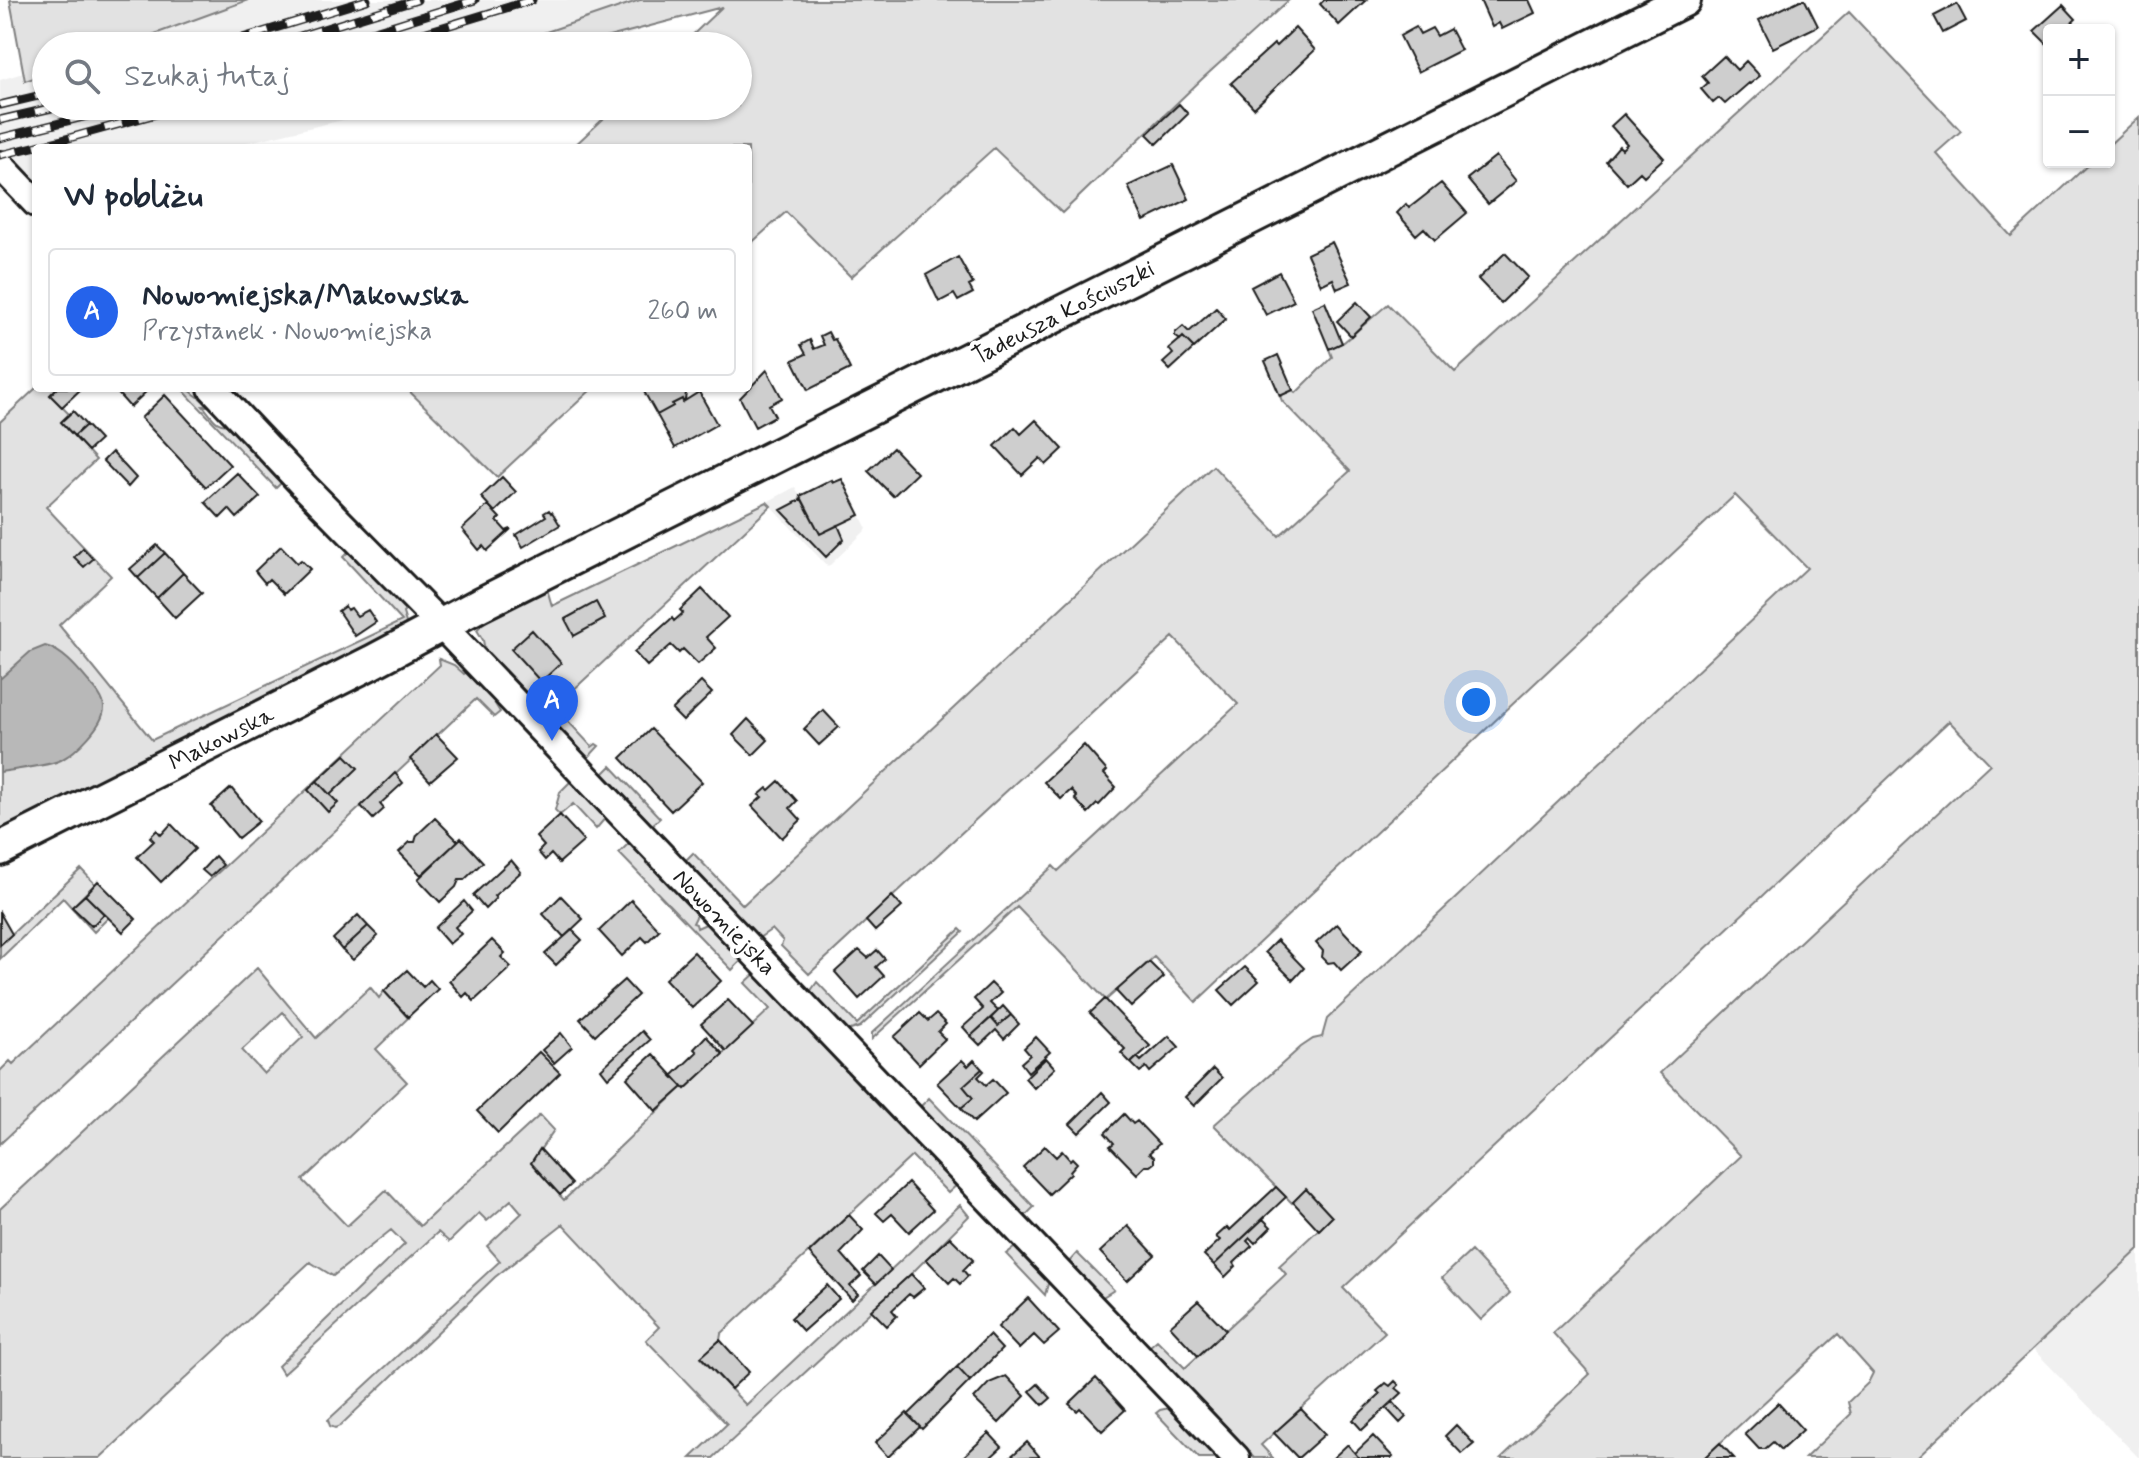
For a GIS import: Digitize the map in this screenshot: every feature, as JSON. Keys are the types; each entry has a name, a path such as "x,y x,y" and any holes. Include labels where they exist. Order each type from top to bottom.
{"street":[{"name":"Tadeusza Kościuszki","path":"442,626 1684,0"},
{"path":"0,165 20,197"},
{"name":"Nowomiejska","path":"216,392 1236,1458"},
{"name":"Makowska","path":"0,849 442,626"}],"shaded area":[{"path":"10,0 248,0 160,32 32,32 32,79 25,81"},
{"path":"241,0 720,0 636,32 146,32"},
{"path":"640,0 1289,0 1062,213 994,148 851,277 786,212 752,242 752,144 576,144 602,120 752,120 752,32 696,32 722,7 628,32 546,32"},
{"path":"1849,12 1961,131 1936,153 2011,236 2085,168 2115,168 2115,139 2139,117 2139,1249 1917,1458 1805,1458 1851,1414 1848,1402 1868,1383 1873,1373 1838,1334 1704,1458 1501,1458 1590,1374 1553,1333 1741,1156 1660,1073 1990,764 1949,721 1343,1288 1385,1332 1261,1445 1273,1458 1254,1458 1149,1347 1157,1340 1185,1368 1286,1274 1279,1266 1332,1217 1306,1190 1292,1203 1214,1125 1301,1047 1322,1037 1327,1019 1807,568 1735,495 1196,1002 1154,957 1106,1000 1017,907 872,1039 872,1033 1053,866 1058,871 1238,704 1173,637 809,974 781,946 783,941 772,929 759,938 685,861 693,853 743,905 1213,466 1279,536 1350,471 1280,396 1293,390 1296,393 1332,357 1329,349 1344,342 1388,304 1455,372"},
{"path":"32,70 32,120 343,120 241,144 32,144 32,189 0,193 0,80"},
{"path":"32,392 53,392 50,395 69,414 61,422 96,460 46,507 111,576 59,625 152,740 402,621 343,557 350,550 406,610 403,613 406,623 403,630 0,832 0,422"},
{"path":"185,392 192,392 203,401 207,406 203,406 218,423 231,424 283,481 276,488"},
{"path":"410,392 589,392 497,477"},
{"path":"842,479 867,529 828,567 767,502 795,487 800,496 832,480 834,483"},
{"path":"767,502 771,506 555,707 592,747 596,744 599,746 587,759 485,651 477,630 489,618 509,607 547,589 552,606"},
{"path":"45,646 69,660 93,687 102,701 103,715 88,737 61,760 0,772 0,679 30,652"},
{"path":"439,659 454,665 464,674 467,672 494,698 500,712 494,717 476,699 0,1144 0,1071 10,1061 13,1064 440,665"},
{"path":"611,766 660,818 652,825 603,774"},
{"path":"571,781 607,816 596,829 573,804 560,815 555,810 560,792"},
{"path":"632,840 699,911 693,923 697,928 708,923 743,959 732,970 619,853"},
{"path":"81,869 95,884 72,907 91,926 104,914 108,918 94,932 63,898 0,959 0,945"},
{"path":"960,929 963,932 860,1027 847,1031 810,992 817,982 857,1024"},
{"path":"257,968 316,1038 370,987 379,998 384,991 408,1018 376,1049 407,1082 303,1180 347,1226 386,1190 420,1226 540,1115 554,1130 531,1163 564,1200 770,1009 745,983 758,971 959,1183 948,1193 912,1156 721,1334 720,1340 701,1358 746,1405 960,1205 969,1216 713,1458 691,1458 727,1424 646,1340 659,1327 563,1224 495,1277 340,1426 330,1426 328,1420 500,1261 487,1246 522,1213 511,1200 487,1221 479,1213 449,1242 438,1232 283,1374 278,1366 405,1244 391,1230 333,1276 310,1262 100,1458 0,1458 0,1209","holes":["283,1012 303,1037 264,1074 242,1050"]},
{"path":"929,1098 1034,1207 1024,1217 920,1107"},
{"path":"1018,1245 1049,1280 1045,1295 1006,1254"},
{"path":"2139,1249 2139,1458 2033,1349"},
{"path":"1471,1251 1510,1293 1481,1320 1442,1278"},
{"path":"1077,1253 1114,1290 1101,1298 1068,1263"},
{"path":"1169,1408 1221,1458 1199,1458 1156,1413"}],"building":[{"path":"1324,0 1366,0 1339,25 1320,4"},
{"path":"1480,0 1529,0 1535,13 1502,29 1499,23 1492,27"},
{"path":"1805,0 1818,26 1773,48 1759,20"},
{"path":"1957,4 1966,21 1943,33 1934,16"},
{"path":"2063,5 2076,19 2071,24 2043,24 2043,40 2034,31"},
{"path":"1416,27 1420,34 1432,28 1437,36 1450,29 1461,50 1418,72 1400,36"},
{"path":"1295,28 1315,50 1254,108 1231,83"},
{"path":"1724,56 1737,70 1746,61 1760,76 1725,104 1719,98 1713,103 1701,89 1708,83 1702,76"},
{"path":"1179,104 1188,114 1157,144 1147,134"},
{"path":"1624,114 1664,158 1644,176 1640,172 1627,184 1606,161 1619,146 1622,149 1627,144 1611,126"},
{"path":"1496,156 1516,181 1488,204 1467,179"},
{"path":"1173,165 1189,199 1144,221 1128,186"},
{"path":"1441,183 1467,213 1435,240 1424,228 1416,235 1397,213 1406,204 1409,208"},
{"path":"1332,242 1351,283 1337,289 1333,279 1321,285 1307,254"},
{"path":"1505,253 1528,277 1501,303 1478,279"},
{"path":"958,257 973,284 969,286 973,293 958,301 954,294 939,302 926,275"},
{"path":"1279,272 1294,301 1266,315 1251,287"},
{"path":"1325,302 1342,343 1329,349 1312,308"},
{"path":"1357,302 1371,317 1351,336 1337,321"},
{"path":"1216,308 1226,319 1194,348 1183,337 1180,340 1175,336 1183,326 1189,332"},
{"path":"828,332 832,340 835,339 850,369 808,390 793,360 806,354 801,345 810,340 814,349 824,345 820,336"},
{"path":"1183,337 1194,348 1170,370 1163,363 1173,354 1169,349"},
{"path":"1278,355 1293,390 1280,396 1265,361"},
{"path":"767,370 782,398 769,405 775,416 755,427 740,398 746,392 752,392 752,386"},
{"path":"53,392 78,392 62,407 50,395"},
{"path":"117,392 146,392 130,407"},
{"path":"644,392 686,392 683,402 682,399 657,415"},
{"path":"699,392 717,424 675,448 657,415 672,404 682,399 683,402"},
{"path":"165,395 230,465 206,487 141,418"},
{"path":"73,411 86,425 74,436 61,422"},
{"path":"1036,420 1063,449 1046,465 1040,458 1022,475 995,446 1015,427 1021,434"},
{"path":"86,425 100,440 88,451 74,436"},
{"path":"893,448 917,473 893,496 868,471"},
{"path":"112,452 136,478 128,487 103,461"},
{"path":"237,473 260,497 237,518 229,509 220,518 205,502"},
{"path":"502,477 516,492 495,512 481,497"},
{"path":"842,479 860,515 820,534 800,496 832,480 833,483"},
{"path":"802,499 820,534 838,525 844,539 826,557 781,510"},
{"path":"488,505 500,518 497,521 506,531 511,529 487,551 483,546 479,550 462,529"},
{"path":"549,510 560,525 523,547 516,535 546,516 544,513"},
{"path":"157,545 165,553 138,578 130,569"},
{"path":"281,546 297,563 301,560 310,569 284,594 269,579 265,583 255,571"},
{"path":"83,548 93,559 84,567 74,557"},
{"path":"165,553 183,573 157,598 138,578"},
{"path":"183,573 202,593 175,618 157,598"},
{"path":"702,589 728,617 706,637 716,648 698,664 683,649 679,653 671,645 647,666 634,652 672,618 674,621 683,613 680,610"},
{"path":"596,602 605,619 574,636 565,619"},
{"path":"345,606 357,616 368,610 376,622 355,636 338,611"},
{"path":"532,630 561,663 541,682 511,649"},
{"path":"701,682 712,693 683,721 672,710"},
{"path":"823,710 839,727 819,745 804,729"},
{"path":"748,719 768,740 753,755 733,735"},
{"path":"651,729 702,782 671,811 621,758"},
{"path":"436,734 458,757 430,781 410,759"},
{"path":"1084,745 1107,771 1104,774 1116,787 1088,813 1071,790 1061,799 1044,782"},
{"path":"345,755 358,768 330,795 317,781"},
{"path":"395,773 403,783 380,804 384,809 373,819 361,806"},
{"path":"317,781 338,803 328,812 308,790"},
{"path":"779,781 797,801 790,808 801,820 782,838 752,806 762,797 759,795"},
{"path":"231,788 259,821 238,838 211,806"},
{"path":"560,815 584,841 559,863 551,854 545,860 538,852 544,846 536,837"},
{"path":"435,818 458,841 421,875 399,852 410,842 415,842 417,835"},
{"path":"171,824 195,849 161,882 137,857 154,841 150,837 157,830 161,835"},
{"path":"461,838 483,862 464,880 459,880 440,902 418,879"},
{"path":"215,856 223,865 210,877 202,870"},
{"path":"511,860 521,872 494,896 496,898 485,909 473,895"},
{"path":"98,881 136,919 123,932 85,895"},
{"path":"85,895 104,914 92,926 72,907"},
{"path":"561,896 583,919 564,937 543,914"},
{"path":"892,896 902,907 875,931 866,921"},
{"path":"631,900 659,930 647,942 642,937 622,956 599,931"},
{"path":"464,901 472,911 455,927 461,934 449,944 435,928"},
{"path":"0,913 12,934 0,945"},
{"path":"358,915 368,926 342,950 333,939"},
{"path":"1337,924 1362,951 1341,970 1334,962 1328,963 1322,957 1323,951 1316,943"},
{"path":"368,926 378,936 353,960 342,950"},
{"path":"572,930 582,940 556,965 545,954"},
{"path":"492,940 505,953 501,957 511,967 474,1001 467,993 463,997 449,981"},
{"path":"1277,940 1304,968 1293,980 1265,952"},
{"path":"859,950 868,958 877,950 885,959 876,967 884,976 859,999 835,972"},
{"path":"694,952 721,981 692,1008 665,979"},
{"path":"1149,962 1164,977 1131,1007 1116,991"},
{"path":"1245,967 1259,981 1233,1005 1219,990"},
{"path":"407,970 423,987 430,980 438,989 408,1017 384,991"},
{"path":"624,980 638,995 595,1035 580,1019"},
{"path":"991,983 1001,993 990,1003 998,1011 971,1036 963,1027 983,1009 974,999"},
{"path":"1105,999 1150,1046 1131,1063 1121,1053 1125,1049 1090,1013"},
{"path":"728,1000 753,1026 726,1051 701,1024"},
{"path":"1003,1006 1011,1015 998,1026 991,1018"},
{"path":"920,1013 928,1021 936,1014 946,1024 938,1032 945,1039 919,1064 894,1037"},
{"path":"1011,1015 1019,1024 1004,1039 996,1030 980,1045 971,1036 991,1018 998,1026"},
{"path":"642,1031 650,1040 608,1078 601,1069"},
{"path":"561,1033 572,1047 554,1063 542,1050"},
{"path":"706,1036 723,1054 685,1089 672,1076 697,1052 694,1049"},
{"path":"1169,1036 1179,1047 1150,1072 1146,1067 1140,1072 1131,1063 1137,1057 1141,1061"},
{"path":"1036,1037 1050,1052 1028,1072 1021,1063 1030,1055 1024,1048"},
{"path":"539,1052 560,1073 498,1133 477,1111"},
{"path":"653,1054 683,1087 656,1111 627,1078"},
{"path":"1046,1058 1055,1068 1034,1088 1025,1078"},
{"path":"962,1060 968,1066 974,1060 982,1069 963,1086 973,1098 961,1108 937,1083"},
{"path":"982,1069 984,1071 978,1077 986,1085 993,1079 1006,1093 974,1122 961,1108 973,1098 963,1086"},
{"path":"1213,1069 1222,1078 1194,1106 1185,1097"},
{"path":"1102,1092 1111,1102 1079,1133 1070,1124"},
{"path":"1124,1114 1133,1124 1137,1121 1159,1144 1149,1153 1154,1157 1154,1163 1137,1174 1110,1146 1114,1143 1105,1133"},
{"path":"1045,1146 1056,1157 1062,1151 1077,1163 1049,1194 1023,1167"},
{"path":"540,1149 572,1184 560,1195 531,1163"},
{"path":"908,1183 933,1210 909,1232 892,1214 884,1221 876,1213"},
{"path":"1276,1187 1286,1197 1214,1265 1204,1255 1220,1240 1216,1237 1227,1227 1230,1230"},
{"path":"1306,1189 1332,1217 1319,1230 1293,1202"},
{"path":"849,1215 863,1230 841,1253 861,1276 850,1286 858,1294 852,1300 809,1253"},
{"path":"1263,1219 1271,1227 1255,1243 1250,1238 1247,1241 1252,1246 1234,1263 1236,1266 1225,1277 1214,1265"},
{"path":"1128,1226 1155,1255 1127,1281 1100,1252"},
{"path":"950,1237 973,1260 963,1270 968,1276 960,1284 954,1278 949,1283 926,1259"},
{"path":"878,1256 891,1270 876,1284 863,1271"},
{"path":"911,1274 924,1288 913,1297 909,1294 892,1310 897,1316 887,1326 871,1310"},
{"path":"827,1285 839,1299 803,1331 791,1318"},
{"path":"1028,1298 1059,1332 1044,1345 1034,1335 1019,1349 998,1327"},
{"path":"1198,1301 1226,1330 1198,1356 1170,1326"},
{"path":"989,1335 1002,1349 970,1381 957,1367"},
{"path":"720,1340 749,1372 731,1389 701,1357"},
{"path":"957,1367 970,1381 922,1429 908,1415"},
{"path":"1006,1376 1025,1396 999,1423 974,1399 989,1383"},
{"path":"1096,1378 1125,1410 1102,1431 1080,1408 1077,1411 1069,1404"},
{"path":"1395,1381 1399,1385 1396,1388 1402,1393 1362,1430 1353,1420 1380,1394 1377,1391 1386,1383 1390,1386"},
{"path":"1038,1384 1051,1398 1043,1405 1030,1391"},
{"path":"1393,1402 1406,1417 1400,1423 1386,1408"},
{"path":"1778,1403 1803,1430 1781,1450 1773,1442 1765,1449 1759,1449 1745,1434"},
{"path":"1301,1409 1325,1434 1298,1458 1274,1433"},
{"path":"907,1413 920,1427 888,1457 875,1443"},
{"path":"1456,1425 1474,1444 1462,1454 1445,1436"},
{"path":"989,1433 1002,1447 990,1458 962,1458"},
{"path":"1373,1436 1392,1458 1359,1458 1355,1453"},
{"path":"1027,1442 1040,1457 1009,1458 1016,1452"},
{"path":"1720,1443 1734,1458 1704,1458"},
{"path":"1347,1445 1359,1458 1333,1458"}],"railway":[{"path":"263,32 367,0"},
{"path":"313,32 417,0"},
{"path":"371,32 475,0"},
{"path":"427,32 532,0"},
{"path":"0,105 32,97"},
{"path":"0,120 32,113"},
{"path":"0,138 71,120"},
{"path":"45,144 134,120"},
{"path":"0,155 32,147"}],"place":[{"name":"Nowomiejska/Makowska","path":"552,741"}]}
